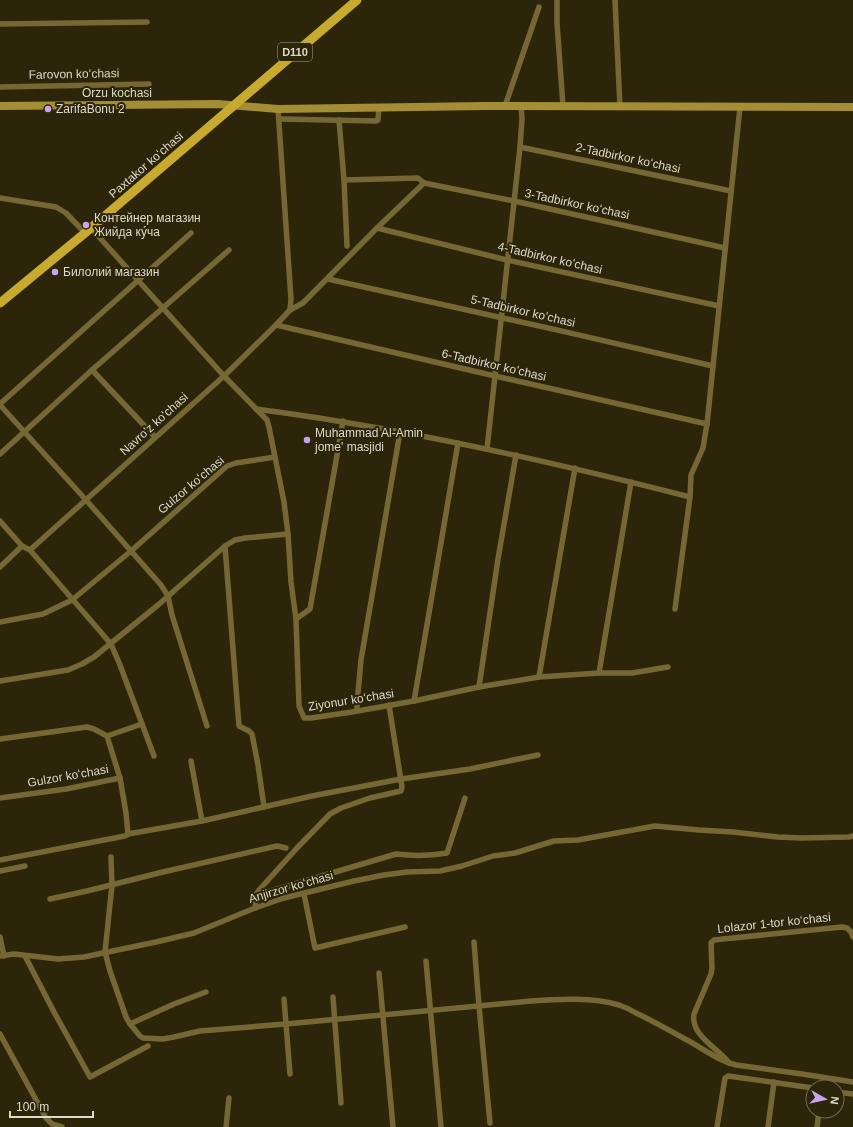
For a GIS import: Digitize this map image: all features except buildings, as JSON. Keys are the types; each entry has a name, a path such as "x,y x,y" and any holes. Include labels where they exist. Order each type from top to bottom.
{"main road":[{"name":"D110","path":"234,105 357,0"},
{"name":"Orzu kochasi","path":"0,106 218,104 278,109 379,113 505,106 853,107"},
{"name":"Paxtakor koʻchasi","path":"0,303 88,231 234,105"}],"street":[{"path":"557,0 562,106"},
{"path":"615,0 620,107"},
{"path":"505,106 539,7"},
{"path":"0,24 147,22"},
{"name":"Farovon koʻchasi","path":"0,86 149,84"},
{"path":"487,449 520,147 522,120 521,106"},
{"path":"675,609 690,497 691,475 703,448 707,424 740,107"},
{"path":"278,109 291,299 290,310"},
{"path":"279,119 376,121 379,113"},
{"path":"339,120 347,246"},
{"name":"2-Tadbirkor koʻchasi","path":"520,147 731,191"},
{"name":"3-Tadbirkor koʻchasi","path":"344,180 418,178 424,183 514,201 725,248"},
{"name":"Navro'z ko'chasi","path":"30,550 224,376 290,310 303,303 424,183"},
{"name":"Ziyonur koʻchasi","path":"0,198 56,207 66,212 88,231 138,280 224,376 267,420 284,502 288,534 291,582 296,620 299,706 304,718 414,701 479,687 539,677 599,673 632,673 668,667"},
{"name":"4-Tadbirkor koʻchasi","path":"377,228 507,260 719,306"},
{"path":"191,233 0,404 161,585 168,596 172,614 207,726"},
{"path":"0,454 26,432 92,370 229,250"},
{"name":"5-Tadbirkor koʻchasi","path":"328,279 713,366"},
{"name":"6-Tadbirkor koʻchasi","path":"276,325 707,424"},
{"path":"92,370 155,437"},
{"path":"256,409 343,422 458,443 575,468 690,497"},
{"path":"296,620 310,609 343,422"},
{"path":"357,710 361,660 400,432"},
{"path":"414,701 458,443"},
{"path":"479,687 498,559 516,455"},
{"name":"Gulzor koʻchasi","path":"0,622 43,614 72,600 131,551 227,466 236,463 275,457"},
{"path":"539,677 575,468"},
{"path":"599,673 631,482"},
{"path":"0,520 22,546 30,550 111,644 120,664 154,756"},
{"path":"0,681 68,670 82,664 94,657 154,609 225,546 235,540 245,538 288,534"},
{"path":"0,568 22,546"},
{"path":"225,546 239,726 251,732 253,738 264,807"},
{"path":"255,908 257,892 330,814 341,808 370,798 401,791 401,779 389,705"},
{"path":"0,739 87,727 107,736 142,724"},
{"name":"Gulzor koʻchasi","path":"0,798 66,789 120,778 107,736"},
{"path":"0,860 125,836 128,834 202,821 312,796 401,779 470,769 538,755"},
{"path":"191,761 202,821"},
{"path":"120,778 128,834"},
{"path":"257,892 271,891 396,854 437,855 447,853 465,798"},
{"name":"Anjirzor koʻchasi","path":"0,937 2,956 14,954 58,959 84,957 194,933 284,898 354,881 407,872 440,871 493,856 515,853 554,840 578,840 655,826 778,837 801,838 853,836"},
{"path":"50,899 277,846 286,848"},
{"path":"111,857 112,885 105,952 126,1017 140,1036 147,1039 174,1037 200,1031 548,999 600,1000 621,1005 689,1041 713,1056 729,1063 853,1082"},
{"path":"0,871 25,866"},
{"path":"304,894 315,948 404,927"},
{"name":"Lolazor 1-tor ko‘chasi","path":"729,1063 705,1040 696,1028 693,1020 694,1014 711,974 711,943 714,940 842,927 847,928 853,937"},
{"path":"474,942 490,1123"},
{"path":"25,956 90,1077 148,1046"},
{"path":"426,961 441,1127"},
{"path":"379,973 393,1127"},
{"path":"130,1024 174,1004 206,992"},
{"path":"333,997 341,1103"},
{"path":"284,999 290,1074"},
{"path":"0,1034 46,1118 52,1124 59,1127"},
{"path":"717,1127 725,1078 728,1076 805,1087"},
{"path":"768,1127 774,1082"},
{"path":"226,1127 229,1098"}],"place":[{"name":"ZarifaBonu 2","path":"48,109"},
{"name":"Контейнер магазин Жийда ку́ча","path":"86,225"},
{"name":"Билолий магазин","path":"55,272"},
{"name":"Muhammad Al-Amin jome' masjidi","path":"307,440"}]}
